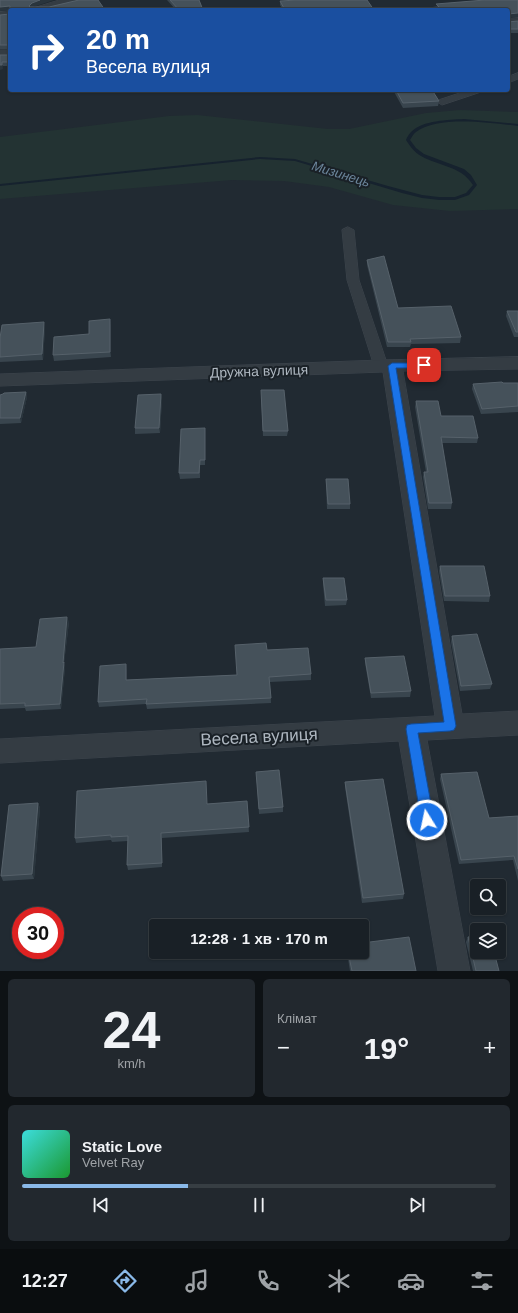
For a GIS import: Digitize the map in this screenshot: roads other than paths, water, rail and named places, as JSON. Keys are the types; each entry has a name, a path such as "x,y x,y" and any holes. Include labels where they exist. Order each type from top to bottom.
{"street":[{"path":"45,8 56,4 77,0"},
{"name":"Дружна вулиця","path":"0,380 386,366 518,364"},
{"path":"386,366 450,726"},
{"name":"Весела вулиця","path":"0,751 518,723"},
{"path":"411,729 454,971"}],"lane":[{"path":"442,102 472,92"},
{"path":"348,230 353,280 386,366"}],"waterway":[{"name":"Мизинець","path":"0,185 260,158 295,160 403,192 439,199 455,198 468,194 475,185 470,176 462,170 432,159 414,149 408,140 412,133 422,126 449,121 480,121 518,125"}]}
